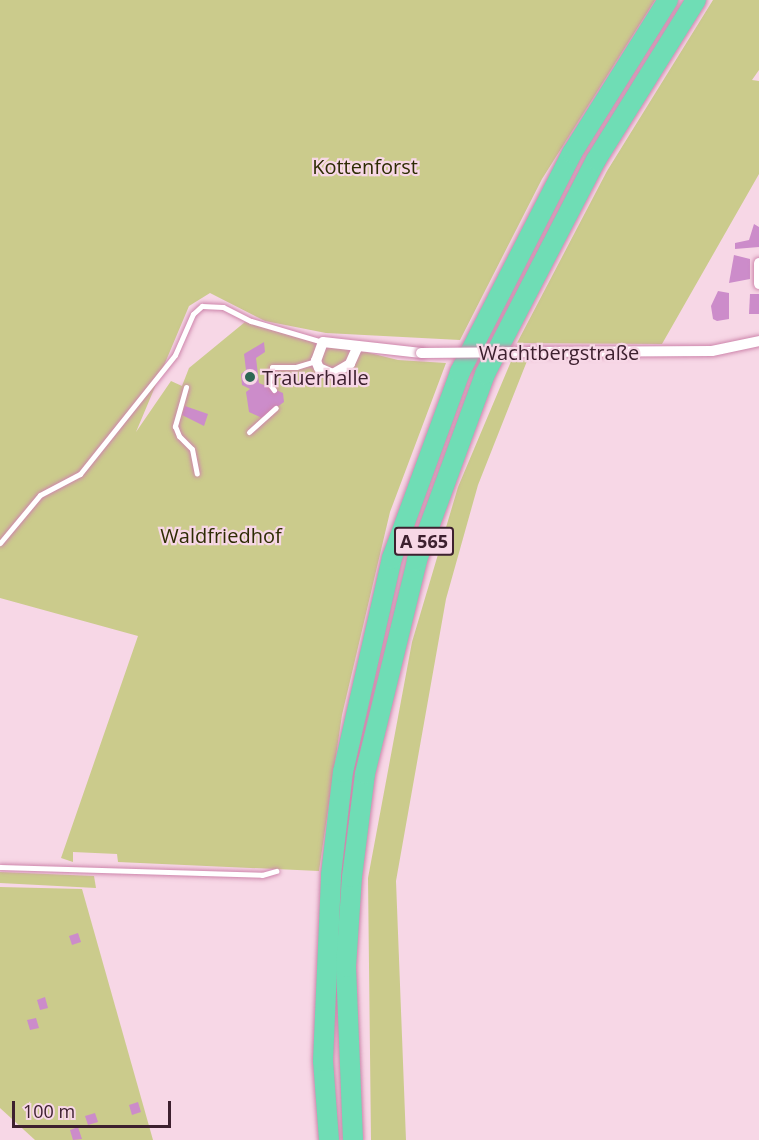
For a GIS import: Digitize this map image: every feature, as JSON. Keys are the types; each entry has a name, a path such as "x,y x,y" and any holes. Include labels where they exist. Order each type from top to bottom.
{"highway":[{"name":"A 565","path":"329,1140 323,1061 331,875 343,772 392,558 460,372 572,153 668,0"},
{"name":"A 565","path":"353,1140 346,968 352,877 365,774 417,560 485,374 596,160 696,0"}],"street":[{"path":"759,263 759,284"},
{"name":"Wachtbergstraße","path":"323,342 357,348 421,353 712,351 759,341"},
{"path":"323,342 316,361 319,368 333,374 350,364 357,348"}],"lane":[{"name":"Wachtbergstraße","path":"0,543 40,495 80,474 175,355 193,314 202,306 223,307 251,321 323,342"},
{"path":"274,390 269,382 272,367 296,367 316,361"},
{"path":"186,387 176,426 179,436 192,449 197,474"},
{"path":"249,432 276,408"},
{"path":"0,867 262,875 276,872"}],"green space":[{"path":"0,0 655,0 542,179 460,340 326,333 265,321 210,293 189,306 136,432 171,381 182,386 189,368 245,322 398,360 446,363 390,512 342,715 319,871 118,862 117,854 73,852 73,862 61,858 138,636 0,598"},
{"path":"713,0 759,0 759,70 752,80 759,81 759,174 662,344 517,343 607,171"},
{"path":"512,359 527,361 478,485 446,599 396,881 406,1140 371,1140 368,878 412,642 458,487"},
{"path":"0,872 94,876 96,888 0,883"},
{"path":"0,887 82,889 153,1140 35,1140 0,1108"}],"building":[{"path":"754,224 759,227 759,247 735,249 735,243 749,240"},
{"path":"734,255 750,259 750,279 729,283"},
{"path":"718,291 729,293 729,319 717,321 713,319 711,306"},
{"path":"750,294 759,294 759,314 749,314"},
{"name":"Trauerhalle","path":"264,342 265,352 256,358 259,383 283,393 284,402 262,418 249,412 246,392 250,389 242,385 241,374 246,370 244,354"},
{"path":"185,406 208,414 204,426 182,415"},
{"path":"78,933 81,942 72,945 69,936"},
{"path":"45,997 48,1008 40,1010 37,1000"},
{"path":"36,1018 39,1028 30,1030 27,1020"},
{"path":"138,1102 141,1112 132,1115 129,1105"},
{"path":"95,1113 98,1122 88,1125 85,1116"},
{"path":"78,1127 82,1139 73,1140 70,1130"}],"place":[{"name":"Trauerhalle","path":"250,377"}],"park label":[{"name":"Kottenforst","path":"365,166"},
{"name":"Waldfriedhof","path":"221,535"}]}
